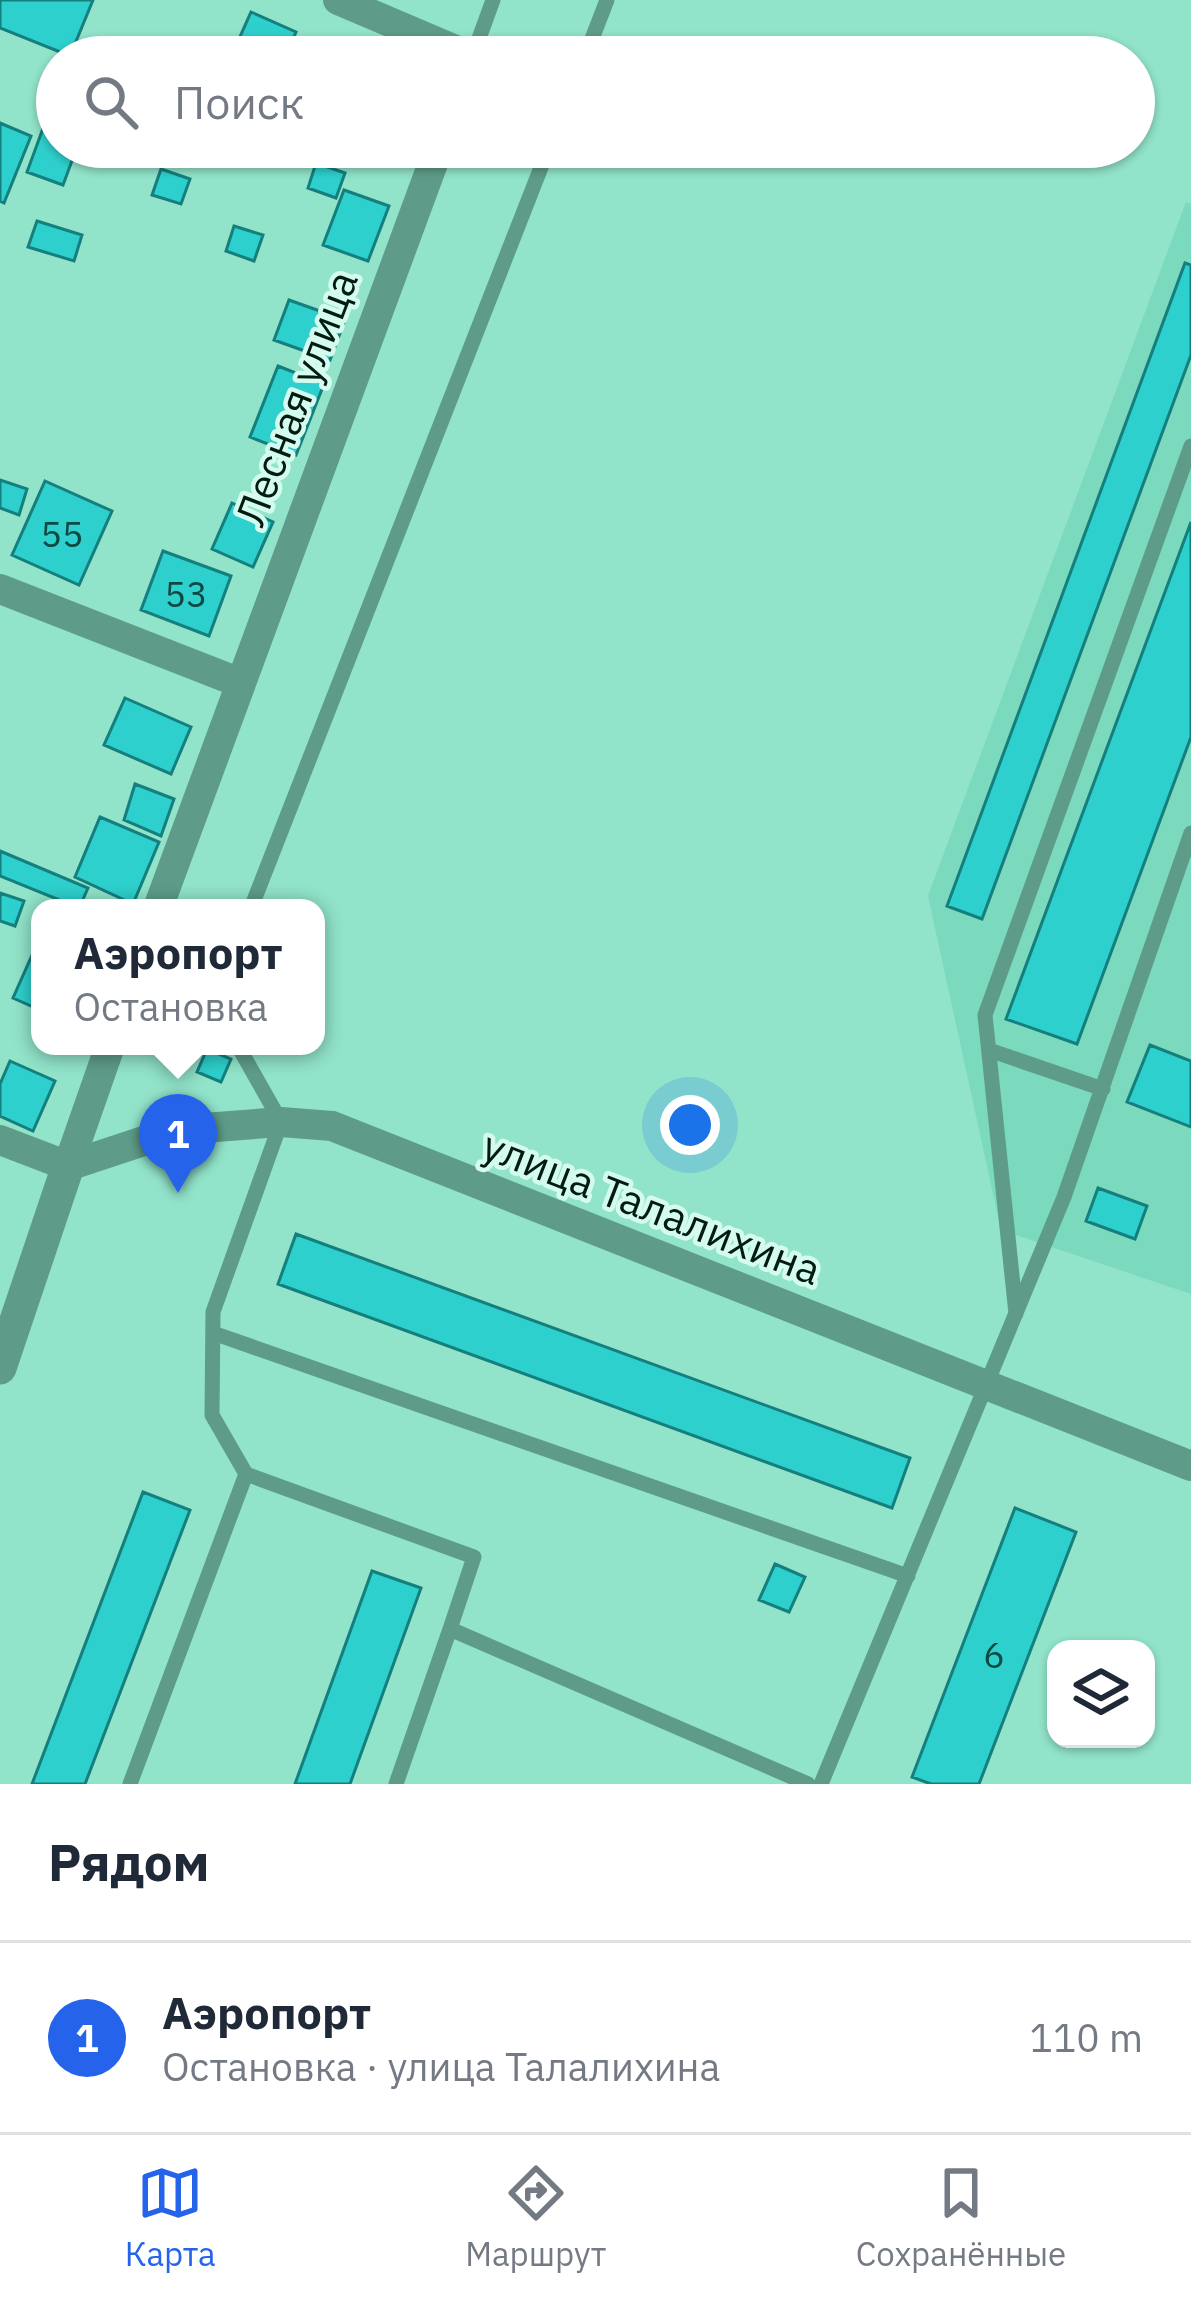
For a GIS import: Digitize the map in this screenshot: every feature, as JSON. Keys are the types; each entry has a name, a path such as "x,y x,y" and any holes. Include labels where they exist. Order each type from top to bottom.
{"street":[{"path":"338,0 425,36"},
{"name":"Лесная улица","path":"161,899 431,168"},
{"path":"0,589 238,682"},
{"path":"0,1368 107,1055"},
{"name":"улица Талалихина","path":"68,1166 177,1130 281,1122 332,1126 1191,1466"},
{"path":"0,1141 68,1166"}],"lane":[{"path":"480,36 493,0"},
{"path":"593,36 608,0"},
{"path":"255,899 541,168"},
{"path":"1016,1317 986,1015 1191,446"},
{"path":"820,1784 1016,1317 1103,1089 1191,833"},
{"path":"989,1050 1103,1089"},
{"path":"243,1055 281,1122 213,1312 212,1415 246,1474 474,1557 396,1784"},
{"path":"213,1333 908,1576"},
{"path":"130,1784 246,1474"},
{"path":"450,1629 808,1784"}],"shaded area":[{"path":"1186,202 1191,204 1191,1294 1001,1230 928,896"}],"building":[{"path":"0,0 93,0 78,36 36,36 36,42 0,28"},
{"path":"251,12 296,32 294,36 240,36"},
{"path":"0,123 31,136 4,203 0,201"},
{"path":"36,147 36,168 69,168 63,185 27,172"},
{"path":"314,168 345,173 336,198 308,188"},
{"path":"161,169 190,179 181,204 152,195"},
{"path":"344,190 389,206 368,261 323,245"},
{"path":"37,221 82,235 74,261 28,247"},
{"path":"234,226 263,235 254,261 226,251"},
{"path":"1185,263 1191,265 1191,355 982,919 947,906"},
{"path":"289,300 345,320 330,360 274,340"},
{"path":"278,366 324,384 296,455 250,437"},
{"path":"0,480 27,489 19,515 0,508"},
{"path":"45,481 112,511 79,585 12,555"},
{"path":"232,503 273,522 253,567 212,549"},
{"path":"1191,522 1191,737 1077,1044 1006,1019"},
{"path":"163,551 231,576 209,636 141,610"},
{"path":"125,698 191,727 171,774 104,745"},
{"path":"135,784 174,799 161,836 124,820"},
{"path":"100,817 159,842 135,899 122,899 75,877"},
{"path":"0,851 88,888 83,899 57,899 0,876"},
{"path":"0,893 24,901 15,926 0,921"},
{"path":"31,958 31,1006 13,998"},
{"path":"1150,1045 1191,1061 1191,1127 1127,1102"},
{"path":"204,1055 231,1059 221,1082 197,1072"},
{"path":"10,1061 55,1081 33,1131 0,1116 0,1084"},
{"path":"1098,1188 1147,1206 1135,1239 1086,1221"},
{"path":"296,1234 910,1458 892,1508 278,1284"},
{"path":"143,1492 190,1510 85,1784 32,1784"},
{"path":"1015,1508 1076,1532 979,1784 931,1784 912,1777"},
{"path":"775,1564 805,1577 789,1612 759,1600"},
{"path":"372,1571 421,1588 350,1784 295,1784"}],"place":[{"name":"Аэропорт","path":"178,1193"}]}
